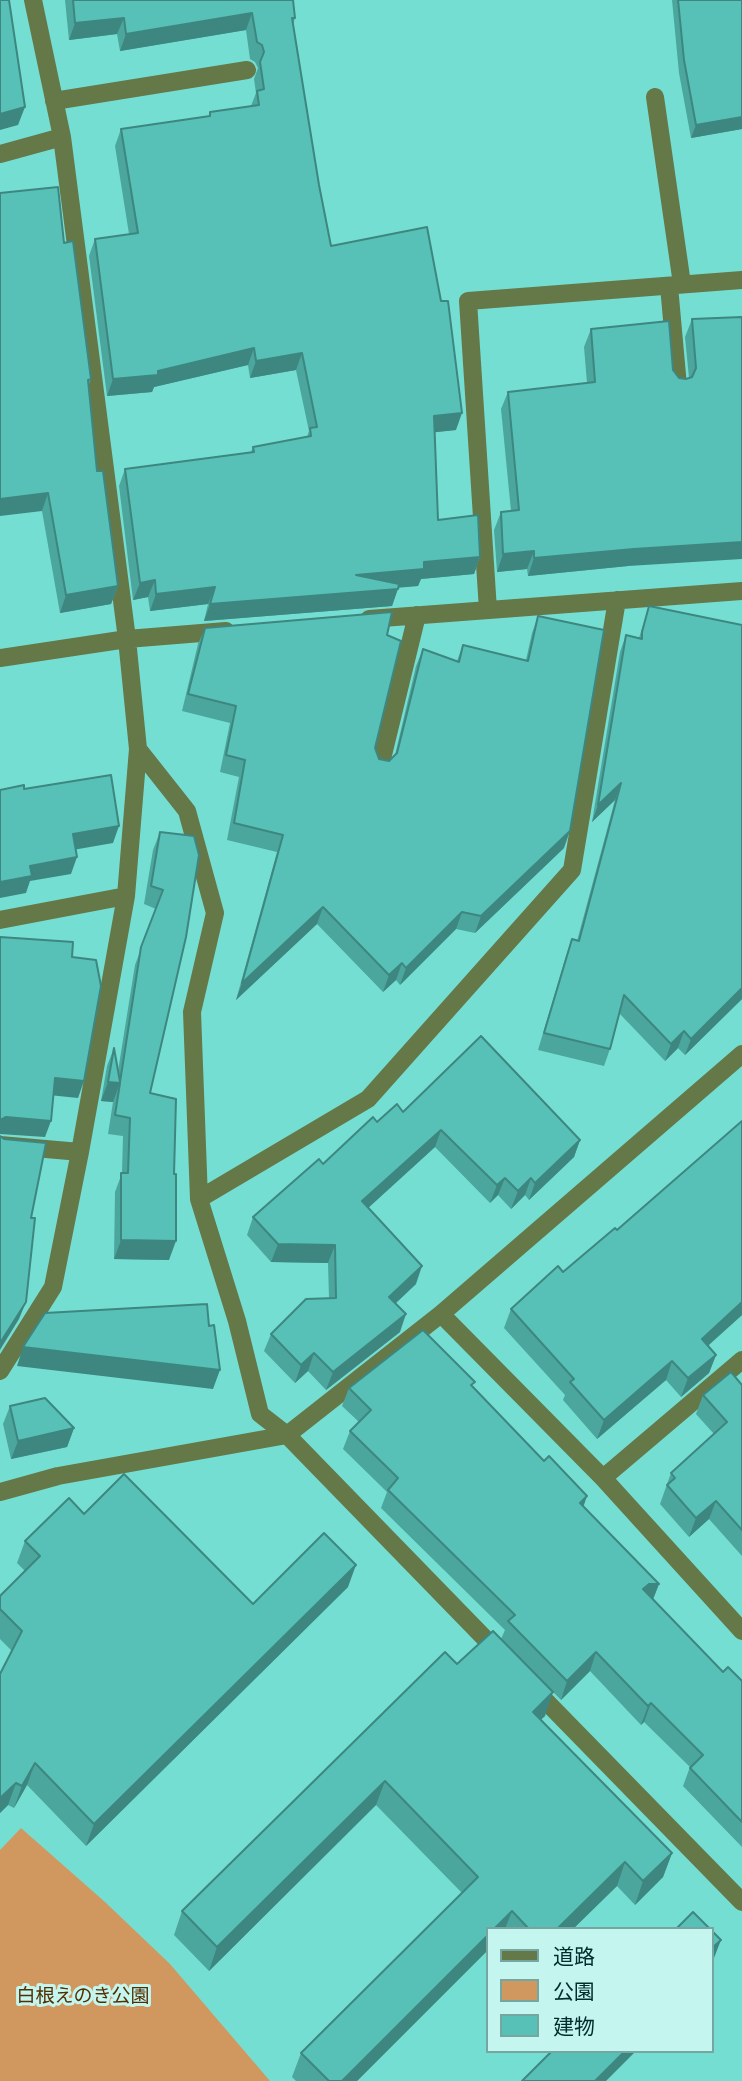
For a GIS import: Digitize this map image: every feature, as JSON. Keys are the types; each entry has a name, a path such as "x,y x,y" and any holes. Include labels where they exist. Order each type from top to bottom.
{"street":[{"path":"0,1371 53,1287 126,896 138,749 127,639 62,137 33,0"},
{"path":"54,101 247,70"},
{"path":"655,97 675,285 678,386"},
{"path":"0,154 62,137"},
{"path":"488,610 468,301 742,280"},
{"path":"348,620 742,592"},
{"path":"199,1199 368,1099 572,870 617,600"},
{"path":"380,767 417,615"},
{"path":"0,658 127,639 238,630"},
{"path":"138,749 187,811 215,913 192,1012 199,1199 237,1321 260,1413 287,1435 742,1902"},
{"path":"0,920 126,896"},
{"path":"0,1492 58,1476 287,1435 441,1314 742,1054"},
{"path":"0,1144 80,1152"},
{"path":"441,1314 603,1478 742,1631"},
{"path":"603,1478 742,1360"}],"green space":[{"name":"白根えのき公園","path":"21,1828 170,1964 270,2081 0,2081 0,1850"}],"building":[{"path":"0,0 9,0 25,107 0,114"},
{"path":"73,0 293,0 295,18 292,18 331,246 427,227 441,301 448,301 462,413 434,416 438,520 478,515 480,557 424,562 424,569 356,575 399,584 398,589 210,604 215,587 156,594 155,580 140,583 125,469 254,452 253,447 311,436 310,428 317,427 302,353 256,361 254,348 158,371 158,375 113,379 95,239 138,233 121,129 210,116 210,112 259,105 257,91 264,89 260,62 264,52 262,45 257,42 252,13 126,34 124,18 75,23"},
{"path":"678,0 742,0 742,117 696,125 684,60"},
{"path":"58,187 64,243 73,241 91,379 88,380 97,471 103,471 118,586 66,595 48,493 0,499 0,193"},
{"path":"742,317 742,542 534,558 534,551 503,554 501,512 519,510 508,392 595,382 591,329 669,321 673,370 679,378 686,379 692,377 696,368 692,319"},
{"path":"649,606 742,625 742,988 691,1039 684,1031 671,1044 624,995 610,1049 544,1033 572,939 579,941 621,783 598,805 626,635 642,639"},
{"path":"392,612 387,635 401,641 375,748 379,759 389,761 397,753 423,649 459,662 463,645 528,661 538,616 604,630 570,831 481,916 462,912 406,968 402,963 389,975 323,907 242,983 283,835 234,823 245,760 226,755 236,706 188,694 205,628"},
{"path":"111,775 119,826 73,834 77,857 30,866 32,876 0,882 0,790 24,785 24,789"},
{"path":"160,832 194,836 199,855 186,937 150,1093 176,1099 176,1241 121,1240 121,1173 128,1173 130,1118 115,1115 120,1083 108,1082 114,1048 120,1082 141,947 163,890 151,886"},
{"path":"0,937 73,942 72,957 96,960 101,986 84,1081 55,1078 51,1121 6,1117 0,1120"},
{"path":"481,1036 580,1140 535,1183 531,1178 518,1191 505,1178 497,1185 441,1130 362,1201 422,1266 389,1297 406,1314 333,1372 314,1353 301,1365 271,1334 306,1299 336,1298 335,1245 278,1244 253,1217 319,1159 323,1164 373,1117 377,1122 397,1104 403,1112"},
{"path":"742,1121 742,1302 702,1339 716,1355 688,1378 672,1361 604,1420 570,1382 574,1379 511,1309 558,1266 563,1272 615,1228 617,1230"},
{"path":"0,1136 4,1139 46,1143 31,1218 35,1218 26,1302 0,1343"},
{"path":"207,1304 209,1326 214,1325 220,1370 23,1347 45,1313"},
{"path":"423,1330 475,1382 471,1385 544,1461 549,1456 587,1496 580,1503 659,1584 649,1584 643,1589 723,1672 728,1667 742,1681 742,1822 690,1768 703,1755 651,1703 648,1706 596,1652 567,1681 508,1621 515,1615 388,1490 398,1478 350,1431 371,1410 349,1388"},
{"path":"731,1372 742,1385 742,1530 716,1501 696,1518 667,1485 675,1478 671,1473 727,1422 703,1395"},
{"path":"45,1398 74,1428 18,1441 10,1406"},
{"path":"124,1474 253,1604 324,1533 356,1565 94,1824 35,1763 22,1786 16,1783 0,1798 0,1674 22,1631 0,1609 0,1596 40,1556 25,1541 69,1498 84,1514"},
{"path":"493,1631 553,1692 533,1712 672,1853 643,1881 625,1862 559,1927 527,1927 512,1911 496,1927 486,1927 486,1937 342,2081 329,2081 301,2053 478,1877 385,1781 217,1947 182,1911 445,1652 457,1664"},
{"path":"693,1912 708,1927 678,1927"},
{"path":"714,1933 721,1940 714,1946"},
{"path":"550,2053 623,2053 595,2081 522,2081"}]}
